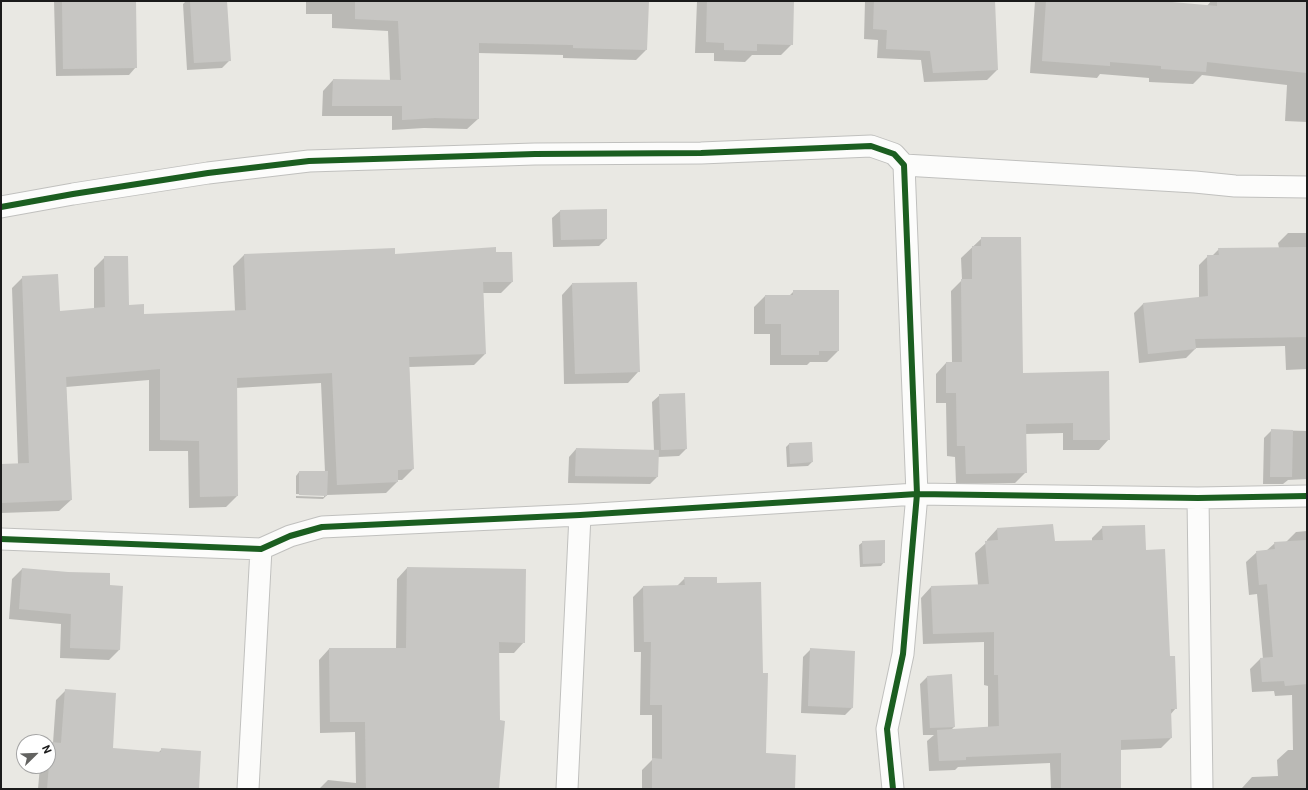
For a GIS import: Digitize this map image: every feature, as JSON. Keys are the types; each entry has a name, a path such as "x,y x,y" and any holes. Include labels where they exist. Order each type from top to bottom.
{"street":[{"path":"1,207 208,173 309,161 535,154 701,153 871,146 894,154 904,165 918,494 903,654 887,728 892,789"},
{"path":"904,165 1195,182 1235,186 1307,187"},
{"path":"1,539 262,549 290,536 322,527 580,515 918,494 1198,498 1307,496"},
{"path":"1198,498 1202,789"},
{"path":"567,789 580,515"},
{"path":"248,789 262,549"}],"building":[{"path":"62,1 136,1 137,68 63,69"},
{"path":"190,1 227,1 231,61 194,63"},
{"path":"355,1 649,1 647,50 573,48 573,45 479,43 479,119 435,118 402,120 402,106 332,106 333,79 401,80 398,21 355,19"},
{"path":"707,1 794,1 793,45 757,44 757,51 724,50 724,43 706,42"},
{"path":"874,1 995,1 998,70 933,73 930,51 886,49 887,30 873,29"},
{"path":"1046,1 1161,1 1217,6 1217,1 1307,1 1307,73 1207,62 1206,72 1161,69 1161,66 1110,62 1110,66 1042,61"},
{"path":"607,209 607,239 561,240 560,210"},
{"path":"981,237 1021,237 1023,373 1109,371 1110,440 1073,440 1073,423 1026,424 1027,473 966,474 965,446 957,446 956,393 946,393 946,362 962,362 961,279 972,279 972,246 981,246"},
{"path":"496,247 496,252 512,252 513,282 483,282 486,354 409,357 414,469 398,470 398,482 337,485 332,373 237,378 238,496 200,497 199,441 160,440 160,369 66,377 72,500 1,503 1,464 29,463 22,276 58,274 60,311 105,307 104,256 128,256 129,305 144,304 144,314 246,310 244,254 395,248 395,254"},
{"path":"1307,247 1307,337 1195,339 1196,349 1148,354 1143,303 1208,296 1207,255 1219,255 1218,248"},
{"path":"637,282 640,372 575,374 572,283"},
{"path":"793,290 839,290 839,351 819,351 819,355 781,355 781,324 765,324 765,295 793,295"},
{"path":"685,393 687,449 661,450 659,394"},
{"path":"1271,429 1293,430 1292,477 1270,477"},
{"path":"812,442 813,462 790,464 789,443"},
{"path":"576,448 659,450 658,477 575,476"},
{"path":"299,471 328,471 327,496 299,495"},
{"path":"1053,524 1055,541 1103,540 1102,526 1145,525 1146,550 1165,549 1170,656 1175,656 1177,709 1171,709 1172,738 1121,740 1121,789 1061,789 1061,753 966,757 966,760 939,761 937,730 999,726 998,675 994,675 994,632 933,634 931,586 989,584 985,541 998,540 997,528"},
{"path":"885,540 885,563 863,564 862,541"},
{"path":"1307,540 1307,684 1285,686 1284,681 1262,682 1260,658 1273,657 1267,584 1259,585 1256,551 1275,549 1274,542"},
{"path":"407,567 526,569 525,643 499,642 500,720 505,721 499,789 366,789 365,722 330,722 329,648 406,648"},
{"path":"22,568 68,572 110,573 110,585 123,586 120,650 70,648 71,614 19,609"},
{"path":"684,577 717,577 717,583 761,582 763,673 768,673 766,753 796,755 795,789 652,789 652,758 662,759 662,705 650,705 651,642 644,642 643,586 685,585"},
{"path":"810,648 855,651 853,708 808,706"},
{"path":"952,674 955,727 930,728 927,676"},
{"path":"65,689 116,693 113,748 161,752 161,748 201,751 199,789 47,789 48,774 56,774 56,742 61,743"}],"cycle path":[{"path":"1,207 208,173 309,161 535,154 701,153 871,146 894,154 904,165 917,494 903,654 887,729 893,789"},
{"path":"1,539 261,549 290,536 322,527 580,515 917,494 1198,498 1307,496"}]}
